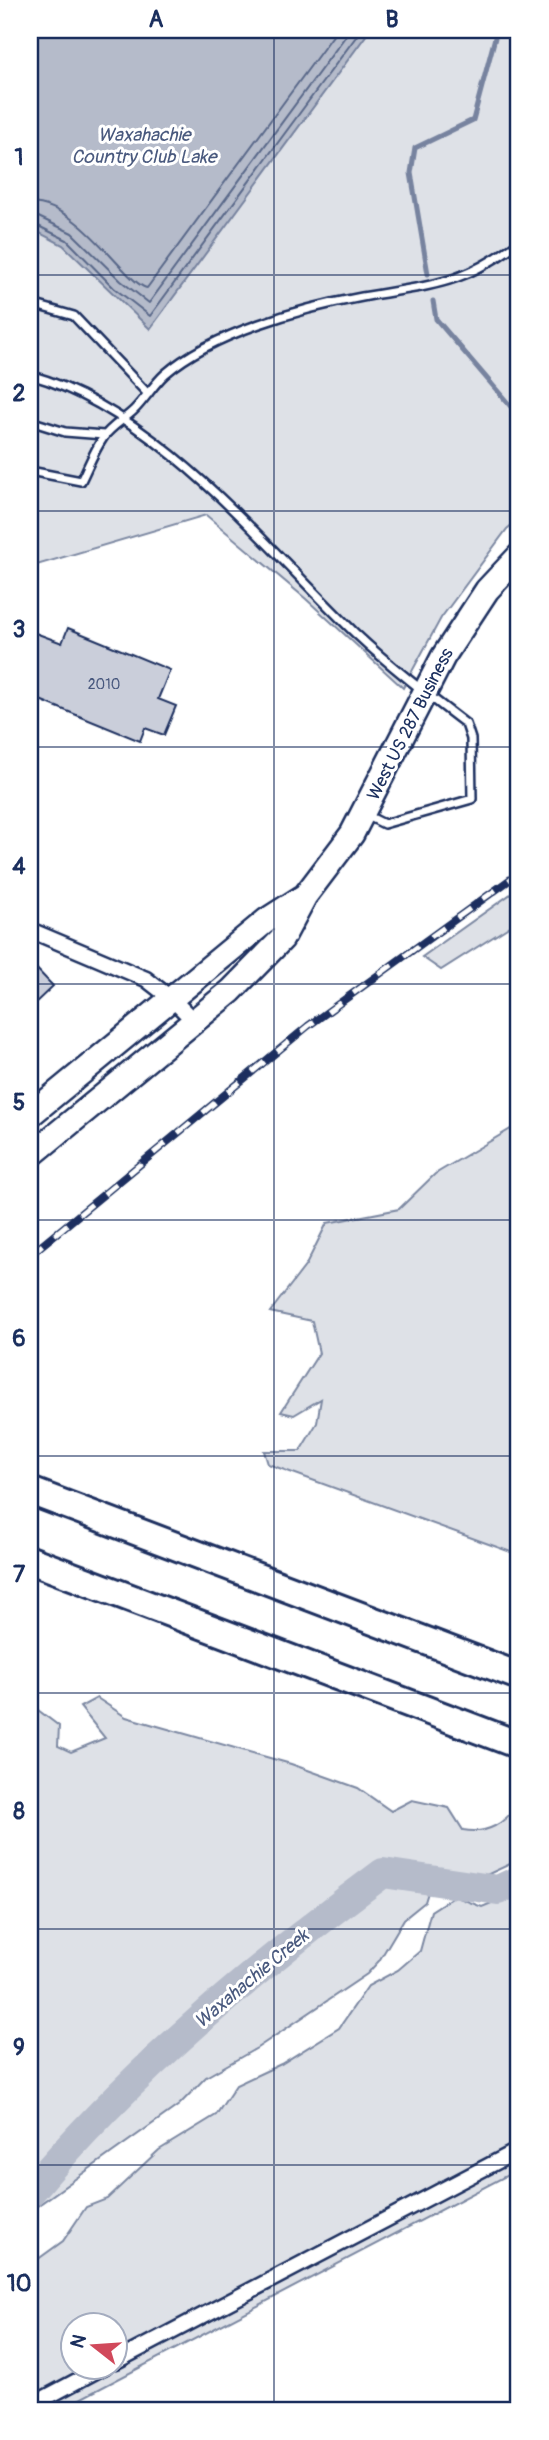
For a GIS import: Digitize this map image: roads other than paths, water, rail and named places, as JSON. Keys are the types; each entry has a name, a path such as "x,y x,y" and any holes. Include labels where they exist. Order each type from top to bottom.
{"highway":[{"path":"30,1491 512,1673"},
{"path":"30,1560 508,1741"}],"main road":[{"name":"West US 287 Business","path":"30,1156 231,991 282,939 305,896 364,814 425,692 466,621 487,590 519,556"},
{"name":"West US 287 Business","path":"30,1115 267,920 305,896"}],"street":[{"path":"30,930 146,979 195,1022"},
{"path":"130,2354 519,2150"},
{"path":"30,2406 80,2380"}],"lane":[{"path":"30,471 81,481 104,435 125,420 165,374 197,352 233,335 276,319 360,297 455,280 489,264 519,242"},
{"path":"30,313 39,306 74,316 148,394"},
{"path":"30,375 52,381 125,420 198,479 358,636 466,723 471,739 472,799 384,824 364,814"},
{"path":"30,421 65,432 104,435"}],"water":[{"name":"Waxahachie Country Club Lake","path":"30,30 370,30 150,329 63,245 30,228"}],"waterway":[{"path":"428,274 411,173 415,148 473,120 497,30"},
{"path":"433,301 436,319 519,416"},
{"name":"Waxahachie Creek","path":"30,2192 110,2104 197,2022 289,1945 383,1873 498,1890 519,1880"}],"railway":[{"path":"30,1255 308,1026 519,873"}]}
